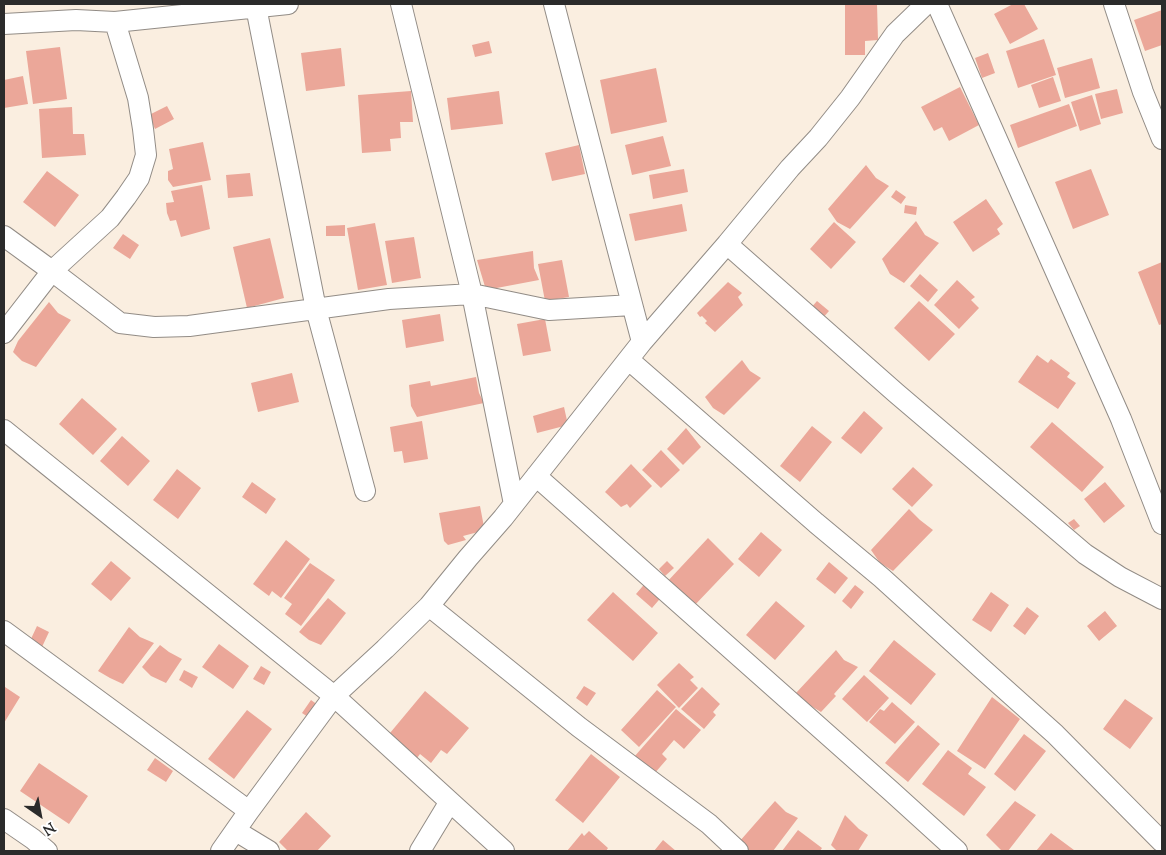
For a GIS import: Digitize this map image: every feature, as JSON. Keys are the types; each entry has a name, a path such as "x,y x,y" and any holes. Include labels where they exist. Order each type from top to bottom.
{"street":[{"path":"4,24 76,20 115,22 288,4"},
{"path":"401,4 472,294 514,504"},
{"path":"554,4 642,342"},
{"path":"221,851 334,696 386,649 429,606 514,504 642,342 790,168 818,138 850,98 895,34 926,4"},
{"path":"937,4 1121,419 1162,524"},
{"path":"1114,4 1143,92 1162,139"},
{"path":"256,7 316,309 365,491"},
{"path":"4,332 52,271 110,218 138,178 146,155 143,129 138,98 115,22"},
{"path":"4,236 120,324 154,327 189,326 389,299 472,294 549,310 632,305"},
{"path":"727,244 896,393 1085,554 1120,577 1162,599"},
{"path":"629,360 882,578 1055,734 1162,842"},
{"path":"4,430 334,696 504,851"},
{"path":"536,476 958,851"},
{"path":"429,606 579,727 709,824 738,851"},
{"path":"4,631 249,811"},
{"path":"420,851 450,803"},
{"path":"4,819 33,839 46,851"},
{"path":"236,831 269,851"}],"building":[{"path":"845,4 877,4 878,40 865,41 865,55 845,55"},
{"path":"1013,4 1024,4 1038,29 1010,44 994,14"},
{"path":"1162,10 1162,45 1145,51 1134,20"},
{"path":"1044,39 1056,75 1018,88 1006,51"},
{"path":"489,41 492,53 475,57 472,45"},
{"path":"60,47 67,99 33,104 26,51"},
{"path":"341,48 345,86 306,91 301,53"},
{"path":"988,53 995,73 982,78 975,58"},
{"path":"1092,58 1100,88 1065,98 1057,68"},
{"path":"656,68 667,122 611,134 600,80"},
{"path":"23,76 28,104 4,108 4,80"},
{"path":"1053,77 1061,101 1039,108 1031,85"},
{"path":"960,87 979,125 949,141 942,127 934,131 921,107"},
{"path":"1117,89 1123,113 1101,119 1095,94"},
{"path":"411,91 413,122 400,122 401,138 390,139 391,151 362,153 358,95"},
{"path":"499,91 503,124 451,130 447,98"},
{"path":"1092,95 1101,124 1080,131 1071,102"},
{"path":"1069,104 1077,126 1018,148 1010,125"},
{"path":"167,106 174,119 155,129 149,115"},
{"path":"72,107 73,134 84,134 86,155 42,158 39,109"},
{"path":"663,136 671,166 632,175 625,145"},
{"path":"203,142 211,180 173,187 168,180 168,171 173,169 169,149"},
{"path":"579,145 585,174 552,181 545,153"},
{"path":"866,165 876,178 889,186 850,229 837,222 828,209"},
{"path":"684,169 688,192 653,199 649,175"},
{"path":"1091,169 1109,215 1073,229 1055,182"},
{"path":"47,171 79,195 55,227 23,202"},
{"path":"250,173 253,196 228,198 226,175"},
{"path":"202,185 210,229 181,237 176,220 170,221 166,203 174,202 171,191"},
{"path":"896,190 906,197 901,204 891,197"},
{"path":"986,199 1003,224 997,229 1000,234 973,252 953,222"},
{"path":"682,204 687,231 635,241 629,214"},
{"path":"905,205 917,207 916,215 904,213"},
{"path":"916,221 925,235 939,243 904,283 890,274 882,259"},
{"path":"834,222 856,242 831,269 810,249"},
{"path":"375,223 387,285 358,290 347,228"},
{"path":"345,225 345,236 326,236 326,226"},
{"path":"123,234 139,245 130,259 113,248"},
{"path":"414,237 421,278 392,283 385,241"},
{"path":"270,238 284,298 247,308 233,247"},
{"path":"533,251 534,268 539,280 486,290 477,260"},
{"path":"562,260 569,297 545,301 538,264"},
{"path":"1162,262 1162,324 1159,325 1138,272"},
{"path":"920,274 938,290 928,302 910,286"},
{"path":"957,280 975,297 971,300 979,308 959,329 934,305"},
{"path":"728,282 742,293 738,297 743,305 715,332 705,323 707,321 697,313"},
{"path":"817,301 829,311 822,319 810,309"},
{"path":"919,301 955,334 929,361 894,328"},
{"path":"49,302 58,313 71,320 36,367 22,361 13,352 18,341"},
{"path":"440,314 444,341 406,348 402,320"},
{"path":"545,319 551,351 523,356 517,324"},
{"path":"1037,355 1048,363 1051,359 1070,373 1067,377 1076,383 1058,409 1018,382"},
{"path":"742,360 750,371 761,378 724,415 713,408 705,397"},
{"path":"292,373 299,402 258,412 251,383"},
{"path":"476,377 479,393 484,403 417,417 411,406 409,385 430,381 431,386"},
{"path":"82,398 117,429 93,455 59,424"},
{"path":"564,407 568,425 537,433 533,416"},
{"path":"864,411 883,428 861,454 841,438"},
{"path":"422,421 428,459 404,463 402,451 394,452 390,427"},
{"path":"1052,422 1104,467 1082,492 1030,447"},
{"path":"812,426 832,442 800,482 780,466"},
{"path":"686,428 701,447 683,465 667,449"},
{"path":"122,436 150,461 128,486 100,461"},
{"path":"661,450 680,470 661,488 642,470"},
{"path":"631,464 652,486 630,508 627,504 621,507 605,492"},
{"path":"913,467 933,485 912,507 892,489"},
{"path":"177,469 201,488 178,519 153,500"},
{"path":"252,482 276,499 266,514 242,497"},
{"path":"1105,482 1125,506 1104,523 1084,499"},
{"path":"480,506 484,527 482,531 463,536 466,540 448,545 444,541 439,513"},
{"path":"909,509 933,530 893,571 880,563 871,550"},
{"path":"1074,519 1080,526 1074,530 1068,523"},
{"path":"761,532 782,550 759,577 738,559"},
{"path":"708,538 734,564 692,608 666,583"},
{"path":"286,540 310,559 281,598 272,591 269,596 253,584"},
{"path":"111,561 131,578 111,601 91,584"},
{"path":"667,561 674,568 665,576 659,569"},
{"path":"829,562 848,578 835,594 816,579"},
{"path":"310,563 335,580 301,626 285,614 292,604 284,598"},
{"path":"648,580 664,594 652,608 636,594"},
{"path":"855,585 864,592 851,609 842,601"},
{"path":"613,592 658,633 633,661 587,620"},
{"path":"991,592 1009,605 991,632 972,620"},
{"path":"328,598 346,613 321,645 309,640 299,632"},
{"path":"776,601 805,626 775,660 746,635"},
{"path":"1027,607 1039,616 1025,635 1013,626"},
{"path":"1105,611 1117,626 1099,641 1087,626"},
{"path":"37,626 49,632 42,647 30,641"},
{"path":"129,627 140,637 154,643 123,684 98,671"},
{"path":"894,640 936,674 911,705 869,671"},
{"path":"219,644 249,666 233,689 202,667"},
{"path":"160,645 182,659 166,683 151,676 142,667"},
{"path":"836,650 844,660 858,667 821,712 806,703 796,693"},
{"path":"679,663 694,677 690,680 698,688 679,708 657,685"},
{"path":"261,666 271,672 264,685 253,679"},
{"path":"184,670 198,677 192,688 179,680"},
{"path":"864,675 889,698 867,722 842,699"},
{"path":"584,686 596,693 587,706 576,698"},
{"path":"702,687 720,704 713,712 716,715 704,729 681,709"},
{"path":"4,688 20,697 4,723"},
{"path":"657,690 676,707 639,747 621,730"},
{"path":"425,691 469,728 447,754 441,750 431,763 420,754 414,762 385,739"},
{"path":"992,697 1020,719 985,769 957,751"},
{"path":"1125,699 1153,718 1130,749 1103,729"},
{"path":"311,700 322,708 314,721 302,713"},
{"path":"892,702 915,722 895,744 869,722 880,709 884,711"},
{"path":"676,709 701,730 684,749 674,740 662,754 667,759 654,774 634,757"},
{"path":"247,710 272,729 234,779 208,759"},
{"path":"918,725 940,744 908,782 885,763"},
{"path":"1024,734 1046,751 1015,791 994,774"},
{"path":"948,750 972,768 968,774 986,787 964,816 922,784"},
{"path":"591,754 620,777 583,823 555,800"},
{"path":"155,758 173,771 166,782 147,770"},
{"path":"39,763 88,796 69,824 20,791"},
{"path":"775,801 786,812 798,818 773,851 747,851 739,842"},
{"path":"1015,801 1036,815 1008,851 1002,851 986,835"},
{"path":"306,812 331,836 317,851 288,851 279,842"},
{"path":"845,815 868,835 858,851 837,851 831,845"},
{"path":"798,830 822,848 820,851 782,851"},
{"path":"589,831 608,848 606,851 567,851 582,833 584,836"},
{"path":"1051,833 1074,850 1036,851"},
{"path":"663,840 676,851 654,851"}]}
